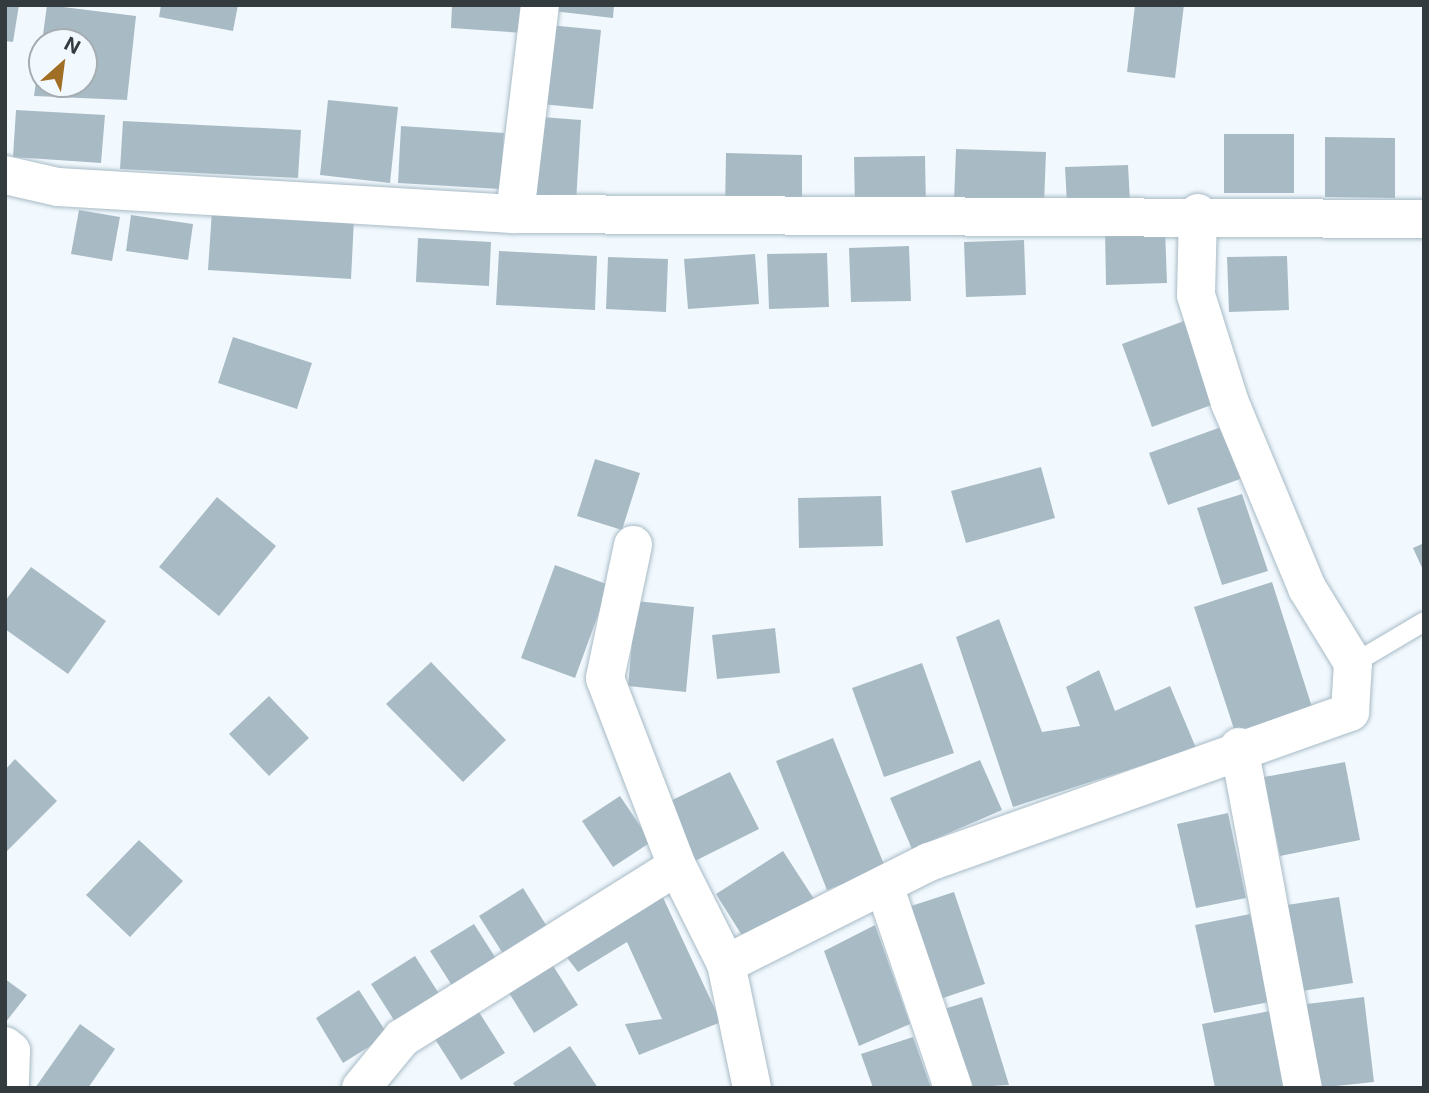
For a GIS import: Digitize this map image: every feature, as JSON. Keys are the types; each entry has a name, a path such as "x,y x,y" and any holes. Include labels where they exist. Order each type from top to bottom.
{"street":[{"path":"515,214 540,5"},
{"path":"5,175 58,187 515,214 1198,213 1424,219"},
{"path":"726,964 885,888 929,862 1239,747 1350,712 1353,663 1307,588 1230,403 1196,295 1198,213"},
{"path":"633,545 605,678 677,866 726,964 752,1088"},
{"path":"1239,747 1303,1088"},
{"path":"361,1088 402,1038 677,866"},
{"path":"885,888 953,1088"},
{"path":"5,1046 12,1051 10,1088"}],"lane":[{"path":"1353,663 1424,621"}],"building":[{"path":"5,5 19,5 13,42 5,41"},
{"path":"47,5 136,16 127,100 80,98 98,98 98,28 44,28"},
{"path":"161,5 238,5 233,31 159,17"},
{"path":"452,5 525,5 524,33 451,28"},
{"path":"554,5 614,5 613,18 553,11"},
{"path":"1135,5 1184,5 1175,78 1127,72"},
{"path":"549,25 601,30 593,109 541,104"},
{"path":"328,100 398,107 390,183 320,175"},
{"path":"16,110 105,115 101,163 13,157"},
{"path":"542,117 581,120 576,202 536,199"},
{"path":"123,121 301,130 298,178 120,169"},
{"path":"401,126 504,133 500,189 398,183"},
{"path":"1224,134 1294,134 1294,193 1224,193"},
{"path":"1325,137 1395,138 1395,198 1325,197"},
{"path":"956,149 1046,152 1044,204 954,201"},
{"path":"726,153 802,155 802,210 725,209"},
{"path":"925,156 926,208 855,208 854,157"},
{"path":"1128,165 1130,202 1067,204 1065,167"},
{"path":"79,210 120,217 112,261 71,254"},
{"path":"212,210 354,219 351,279 208,270"},
{"path":"131,215 193,224 188,260 126,251"},
{"path":"1165,229 1167,283 1106,285 1105,230"},
{"path":"418,238 491,242 489,286 416,282"},
{"path":"1024,240 1026,295 966,297 964,242"},
{"path":"909,246 911,301 851,302 849,248"},
{"path":"499,251 597,256 595,310 496,305"},
{"path":"827,253 829,307 769,309 767,254"},
{"path":"755,254 759,304 688,309 684,259"},
{"path":"1287,256 1289,310 1229,312 1227,257"},
{"path":"608,257 668,259 666,312 606,309"},
{"path":"1184,321 1214,404 1152,427 1122,344"},
{"path":"233,337 312,363 297,409 218,383"},
{"path":"1224,426 1243,478 1168,505 1149,453"},
{"path":"595,459 640,473 622,530 577,516"},
{"path":"1041,467 1055,518 966,543 951,491"},
{"path":"1242,494 1268,571 1222,585 1197,508"},
{"path":"881,496 883,546 799,548 798,498"},
{"path":"217,497 276,546 219,616 159,567"},
{"path":"1424,543 1424,572 1413,548"},
{"path":"555,565 609,585 575,678 521,658"},
{"path":"31,567 106,621 68,674 5,629 5,601"},
{"path":"1272,582 1312,707 1235,732 1194,607"},
{"path":"636,601 694,607 686,692 628,686"},
{"path":"999,619 1042,732 1080,726 1066,687 1099,670 1115,711 1170,686 1196,748 1013,807 956,637"},
{"path":"775,628 780,673 717,679 712,635"},
{"path":"431,662 506,740 463,782 386,704"},
{"path":"922,663 954,753 884,777 852,688"},
{"path":"269,696 309,738 269,776 229,734"},
{"path":"833,738 885,867 827,890 776,761"},
{"path":"15,759 57,801 5,853 5,770"},
{"path":"980,760 1002,810 912,849 890,798"},
{"path":"1345,762 1360,840 1280,856 1264,777"},
{"path":"730,772 759,829 693,862 664,804"},
{"path":"620,796 651,842 613,867 582,821"},
{"path":"1228,813 1246,898 1196,908 1177,824"},
{"path":"139,840 183,881 130,937 86,895"},
{"path":"783,851 816,902 748,945 716,894"},
{"path":"523,888 551,933 507,960 479,916"},
{"path":"659,889 721,1022 639,1055 625,1024 662,1019 627,942 578,972 559,947"},
{"path":"954,892 985,984 934,1001 902,909"},
{"path":"1339,897 1353,983 1302,991 1287,905"},
{"path":"1250,914 1269,1002 1214,1013 1195,925"},
{"path":"474,924 502,968 458,995 430,951"},
{"path":"875,925 910,1024 859,1046 824,951"},
{"path":"415,956 443,1000 399,1028 371,984"},
{"path":"550,961 578,1005 534,1033 506,988"},
{"path":"5,979 27,995 5,1023"},
{"path":"359,990 388,1035 343,1063 316,1018"},
{"path":"982,997 1009,1085 958,1088 935,1012"},
{"path":"1364,997 1374,1082 1317,1088 1307,1004"},
{"path":"477,1009 505,1053 461,1080 433,1036"},
{"path":"1270,1011 1285,1088 1215,1088 1202,1024"},
{"path":"80,1024 115,1049 88,1088 35,1088"},
{"path":"913,1037 931,1088 873,1088 861,1054"},
{"path":"570,1046 598,1088 516,1088 513,1083"}]}
